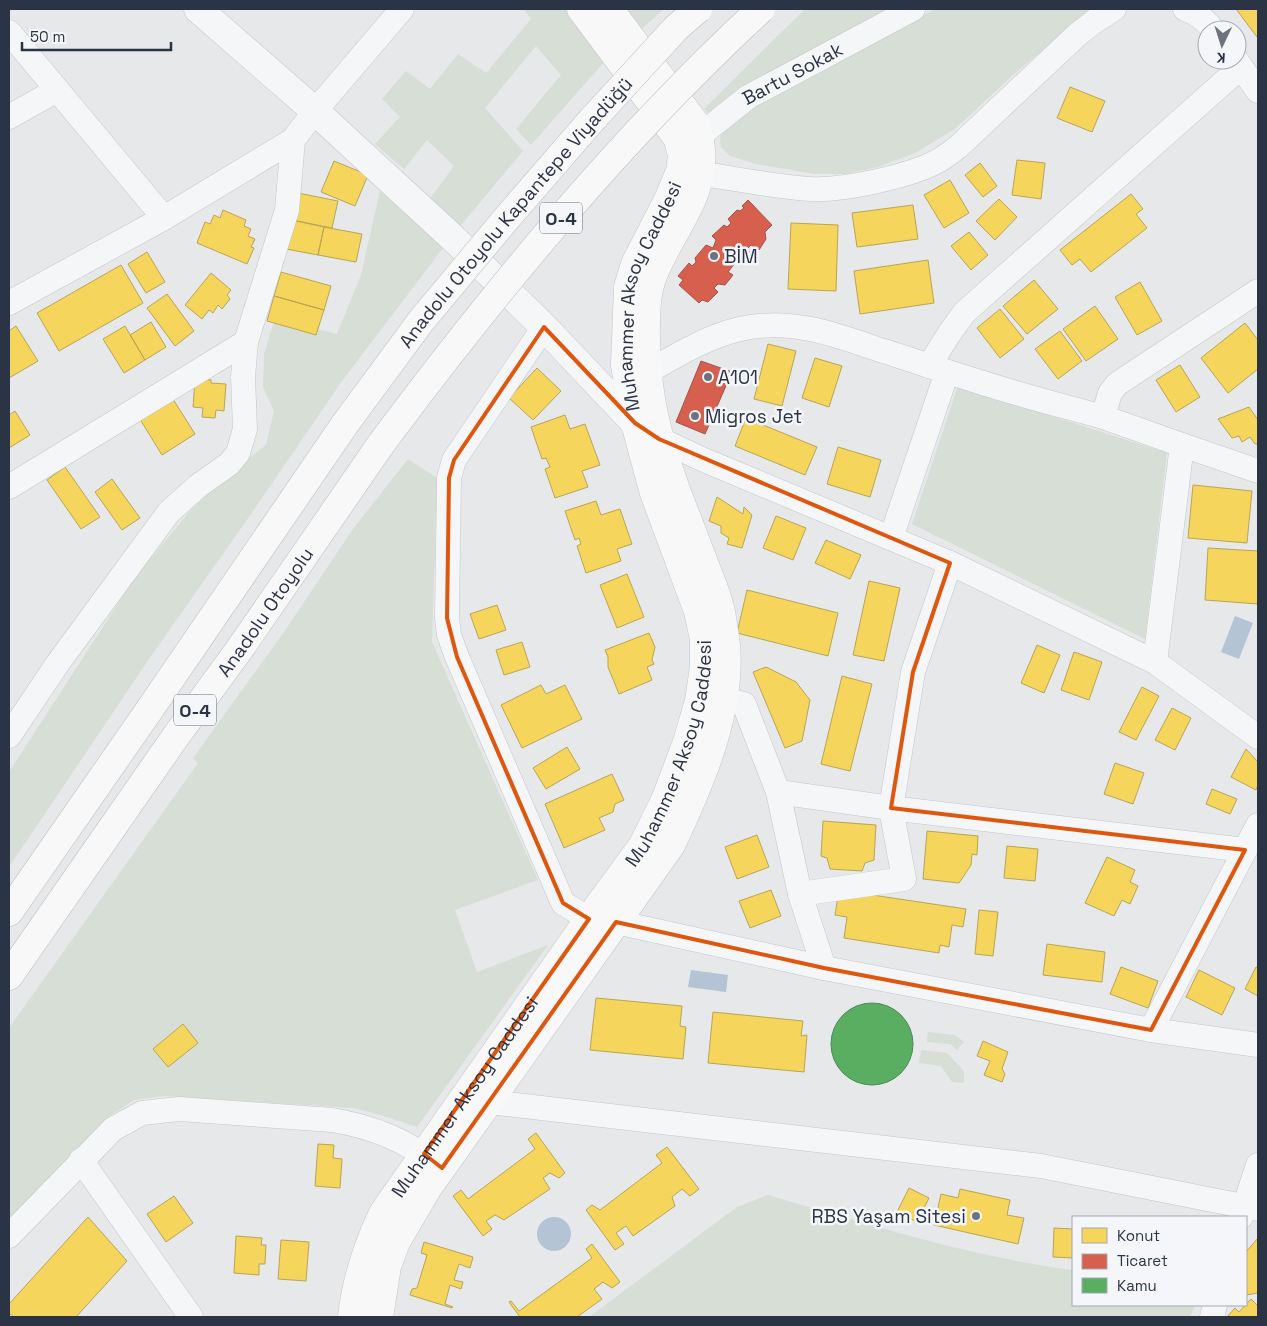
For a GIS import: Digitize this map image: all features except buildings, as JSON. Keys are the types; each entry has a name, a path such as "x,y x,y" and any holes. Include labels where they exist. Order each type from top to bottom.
{"main road":[{"path":"581,9 678,139 690,158"},
{"path":"609,9 632,42 695,123 690,158"},
{"name":"Anadolu Otoyolu Kapantepe Viyadüğü","path":"345,424 421,321 506,219 676,28 698,9"},
{"name":"Anadolu Otoyolu Kapantepe Viyadüğü","path":"381,444 455,346 532,251 635,135 713,53 761,9"},
{"name":"Muhammer Aksoy Caddesi","path":"690,158 694,194 651,280 646,310 626,382 635,424 654,493 698,611 704,639 704,667 711,695"},
{"name":"Muhammer Aksoy Caddesi","path":"352,1317 358,1278 383,1213 489,1102 604,919 666,798 684,752 699,701 711,695 726,674 726,647 720,608 675,487 659,439 649,396 626,382"},
{"name":"Anadolu Otoyolu","path":"9,912 345,424"},
{"name":"Anadolu Otoyolu","path":"9,976 381,444"},
{"name":"Muhammer Aksoy Caddesi","path":"379,1317 387,1266 396,1242 427,1189 433,1161 604,919"}],"street":[{"path":"9,303 164,218 293,140 315,111 402,9"},
{"name":"Bartu Sokak","path":"690,158 748,97 912,9"},
{"path":"690,158 793,187 825,189 882,180 933,164 958,146 1077,35 1114,9"},
{"path":"1187,9 1205,20"},
{"path":"204,11 454,239 544,327 626,382 686,350 715,337 740,329 765,325 790,325 812,328 938,369 1103,417 1258,471"},
{"path":"9,32 164,218"},
{"path":"891,538 949,334 964,313 1232,70"},
{"path":"1243,70 1258,91"},
{"path":"9,117 57,90"},
{"path":"9,736 58,663 169,512 198,486 228,464 238,453 245,429 243,377 246,342 287,210 293,140"},
{"path":"1103,417 1110,393 1117,384 1258,291"},
{"path":"544,327 454,460 449,478 447,618 449,635 457,657 563,903 579,914 824,968 1151,1030 1258,1045"},
{"path":"9,487 246,342"},
{"path":"635,424 659,439 704,460 950,563 1155,662 1258,737"},
{"path":"1155,662 1182,444"},
{"path":"800,894 904,879 891,808 913,672 950,563"},
{"path":"711,695 744,704 778,792 800,894 824,968"},
{"path":"778,792 891,808 1245,850"},
{"path":"1151,1030 1258,825"},
{"path":"489,1102 1041,1166 1248,1211 1258,1165"},
{"path":"9,1236 113,1129 124,1121 142,1113 179,1109 332,1120 372,1128 433,1161"},
{"path":"81,1160 191,1317"}],"highlighted area":[{"path":"544,327 635,423 659,439 950,563 913,672 891,808 1245,850 1151,1030 824,968 616,922 442,1168 424,1154 589,919 563,903 457,657 447,618 449,478 454,460"}],"shaded area":[{"path":"524,9 566,9 605,61 531,145 516,129 561,75 536,46 485,108 523,151 457,230 429,200 454,166 427,140 404,169 375,144 400,117 382,99 406,71 430,89 458,54 486,73 531,19"},
{"path":"624,9 664,9 639,31"},
{"path":"805,9 891,9 710,115 704,109"},
{"path":"935,9 1092,9 1014,74 955,129 915,153 878,167 845,174 815,174 756,164 730,156 721,147 720,138 722,130 768,98"},
{"path":"380,191 443,248 342,381 149,659 9,867 9,772 134,579 190,511 224,478 266,445 274,411 263,387 264,354 275,318 337,334 361,275"},
{"path":"958,386 1167,453 1145,639 912,524"},
{"path":"408,459 437,478 432,642 538,880 455,910 477,972 548,945 417,1127 354,1108 164,1096 134,1100 111,1115 9,1220 9,1028 198,763 193,758 284,632 353,529"},
{"path":"928,1032 955,1035 964,1042 957,1050 950,1044 927,1042"},
{"path":"921,1050 947,1053 964,1071 964,1083 952,1082 941,1066 919,1063"},
{"path":"768,1195 958,1248 996,1257 1072,1270 1072,1306 1195,1306 1190,1317 589,1317 737,1207"}],"water":[{"path":"1235,616 1253,623 1239,659 1221,652"},
{"path":"691,970 728,975 726,992 688,987"},
{"path":"554,1217 566,1222 571,1234 566,1246 554,1251 542,1246 537,1234 542,1222"}],"place":[{"name":"BİM","path":"714,256"},
{"name":"A101","path":"708,377"},
{"name":"Migros Jet","path":"695,416"},
{"name":"RBS Yaşam Sitesi","path":"976,1216"}]}
